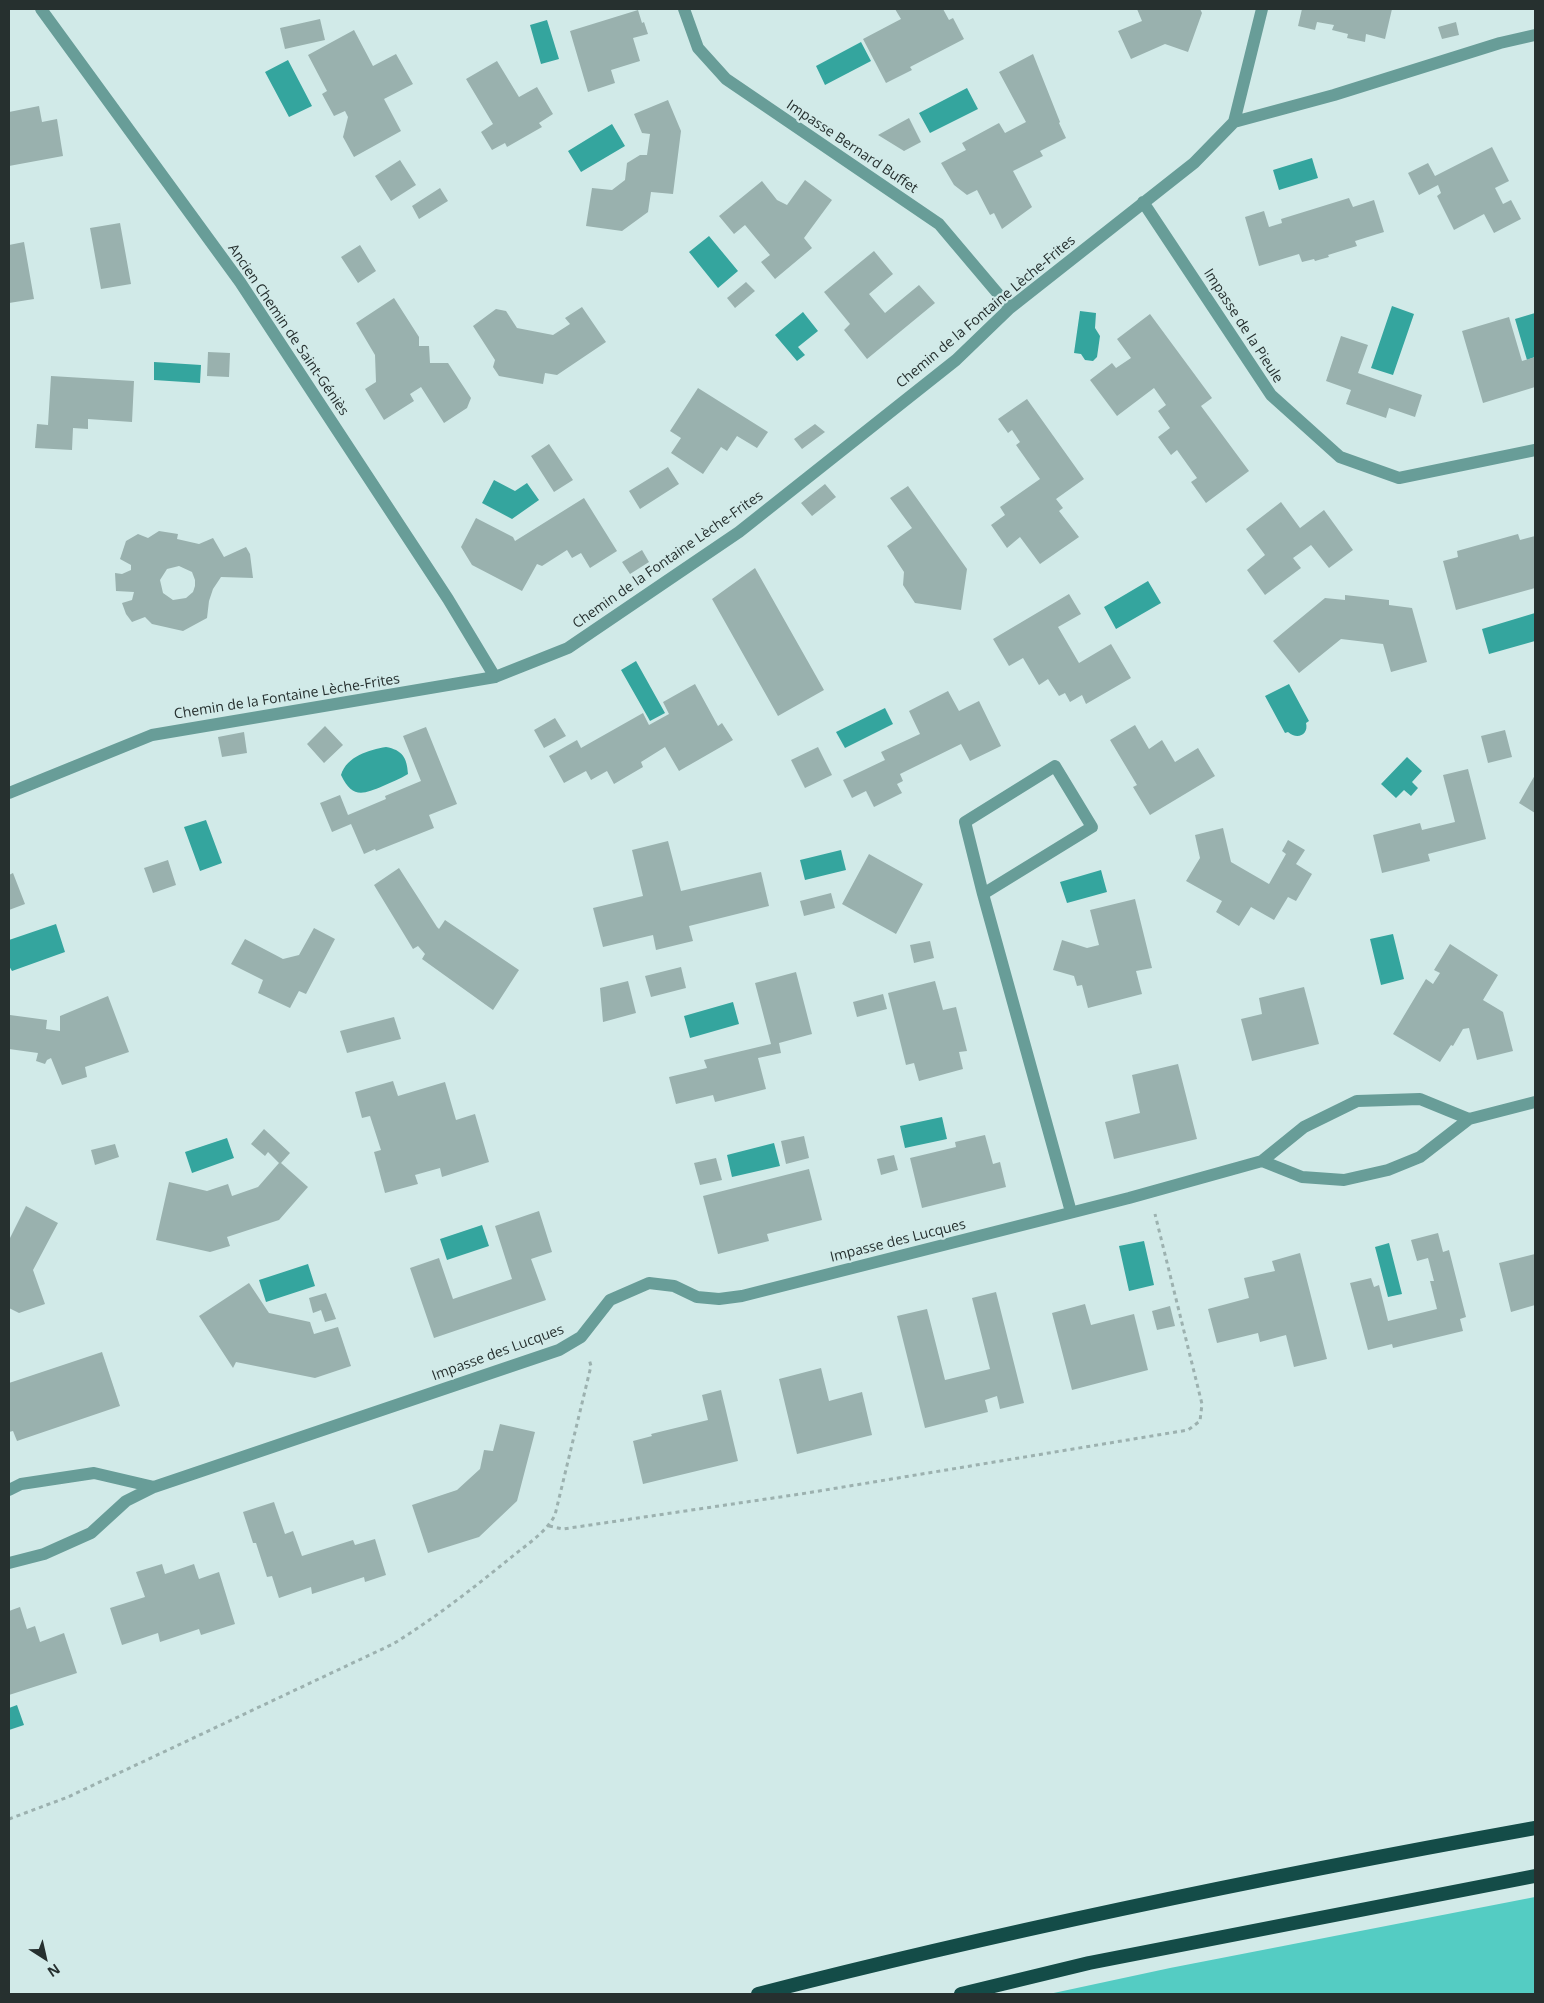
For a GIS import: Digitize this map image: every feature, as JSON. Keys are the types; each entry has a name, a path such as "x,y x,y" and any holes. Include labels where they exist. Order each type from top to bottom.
{"highway":[{"path":"758,1994 936,1949 1131,1905 1404,1851 1535,1828"},
{"path":"961,1994 1089,1963 1535,1876"}],"street":[{"name":"Ancien Chemin de Saint-Géniès","path":"41,9 240,282 448,598 496,677"},
{"name":"Impasse Bernard Buffet","path":"684,9 698,48 726,79 939,224 1010,308"},
{"path":"1262,9 1234,122 1334,95 1500,43 1535,35"},
{"name":"Chemin de la Fontaine Lèche-Frites","path":"9,793 152,735 496,677 568,648 739,532 956,360 1010,308 1194,163 1234,122"},
{"name":"Impasse de la Pieule","path":"1143,202 1271,395 1340,457 1400,478 1535,450"},
{"path":"983,894 1092,827 1055,766 965,822 983,894 1071,1212"},
{"name":"Impasse des Lucques","path":"9,1563 44,1554 91,1533 126,1501 154,1486 559,1350 581,1338 610,1300 649,1283 674,1286 697,1297 719,1299 742,1296 1071,1212 1262,1161 1304,1127 1357,1102 1420,1099 1470,1119"},
{"path":"1262,1161 1302,1177 1344,1180 1388,1170 1420,1157 1470,1119 1535,1102"},
{"path":"9,1490 21,1484 94,1473 154,1486"}],"path":[{"path":"549,1526 563,1529 808,1494 1188,1430 1200,1421 1202,1404 1149,1192"},
{"path":"9,1819 68,1796 393,1644 423,1626 549,1526 555,1515 591,1366 581,1338"}],"shaded area":[{"path":"547,20 559,59 541,64 530,25"},
{"path":"861,42 871,61 825,85 816,66"},
{"path":"288,60 312,106 289,117 265,72"},
{"path":"967,88 978,109 930,133 919,113"},
{"path":"612,124 625,146 581,172 568,151"},
{"path":"1312,158 1318,178 1279,190 1273,170"},
{"path":"709,236 738,271 718,288 689,252"},
{"path":"1392,306 1414,314 1393,375 1371,368"},
{"path":"1080,311 1096,313 1095,328 1100,336 1097,357 1093,361 1085,360 1081,354 1074,353"},
{"path":"803,312 818,331 798,347 805,355 797,361 775,335"},
{"path":"1535,313 1535,357 1527,360 1515,319"},
{"path":"154,362 201,365 200,383 154,380"},
{"path":"494,480 515,491 527,483 539,500 512,519 482,503"},
{"path":"1148,581 1161,603 1116,629 1104,607"},
{"path":"1535,613 1535,641 1489,654 1482,629"},
{"path":"636,661 665,713 650,721 621,670"},
{"path":"1289,684 1309,721 1306,723 1306,731 1298,736 1288,732 1285,733 1265,696"},
{"path":"885,708 893,724 845,748 836,732"},
{"path":"386,747 396,750 403,755 408,774 363,793 349,788 341,775 348,763 366,752"},
{"path":"1407,757 1422,771 1412,782 1418,788 1411,796 1404,790 1396,798 1381,784"},
{"path":"206,820 222,863 200,871 184,827"},
{"path":"841,850 846,870 805,880 800,860"},
{"path":"1101,870 1107,892 1067,903 1060,882"},
{"path":"56,924 65,952 12,971 9,966 9,940"},
{"path":"1393,934 1404,979 1381,985 1370,939"},
{"path":"733,1002 739,1024 690,1038 684,1016"},
{"path":"942,1117 947,1139 905,1148 900,1126"},
{"path":"227,1138 234,1158 192,1173 185,1152"},
{"path":"774,1143 780,1166 732,1177 727,1155"},
{"path":"482,1225 489,1246 447,1260 440,1239"},
{"path":"1144,1241 1154,1285 1129,1291 1119,1246"},
{"path":"1389,1243 1402,1294 1388,1297 1375,1247"},
{"path":"308,1264 315,1286 266,1302 259,1280"},
{"path":"17,1705 24,1725 9,1730 9,1708"},
{"path":"1535,1897 1535,1994 1049,1994 1170,1968"}],"building":[{"path":"895,9 943,9 949,20 953,18 964,39 910,67 912,70 886,83 863,39 901,19"},
{"path":"1137,9 1200,9 1202,13 1188,52 1165,44 1131,59 1118,31 1142,21"},
{"path":"1302,9 1392,9 1385,39 1366,34 1365,42 1347,38 1348,34 1332,30 1334,25 1317,22 1315,30 1298,26"},
{"path":"638,10 648,34 633,38 640,61 611,70 615,83 588,92 570,31"},
{"path":"320,19 325,40 285,49 280,28"},
{"path":"1456,22 1459,35 1442,39 1438,27"},
{"path":"354,30 373,66 396,54 413,84 384,99 401,131 354,157 343,137 348,117 345,111 334,116 322,94 327,91 308,55"},
{"path":"1033,54 1066,138 1040,151 1043,156 1013,171 1032,207 1002,229 994,213 990,215 977,190 967,195 954,185 941,163 966,150 962,143 999,123 1005,133 1026,122 999,72"},
{"path":"497,61 519,97 537,87 553,114 539,123 542,127 507,147 505,143 492,150 481,132 493,124 466,79"},
{"path":"668,100 681,131 673,194 651,192 648,212 622,231 586,226 592,188 612,190 625,180 627,163 640,155 647,155 650,134 642,133 634,114"},
{"path":"39,106 42,122 57,119 63,156 9,166 9,112"},
{"path":"909,118 921,142 904,151 878,135"},
{"path":"1492,147 1509,181 1495,188 1503,204 1511,200 1521,219 1494,233 1484,214 1454,230 1437,196 1441,193 1438,185 1419,195 1408,173 1428,163 1435,176"},
{"path":"400,160 416,185 391,201 375,176"},
{"path":"805,180 832,200 804,238 812,248 775,279 761,262 770,255 745,225 734,234 719,216 762,181 777,200 787,205"},
{"path":"440,188 448,201 419,219 412,206"},
{"path":"1349,198 1353,207 1374,200 1384,232 1355,241 1357,246 1315,261 1314,259 1302,262 1299,254 1259,266 1245,217 1264,211 1269,227 1282,223 1281,219"},
{"path":"120,223 131,284 101,289 90,228"},
{"path":"24,242 34,299 9,303 9,245"},
{"path":"360,245 376,271 358,283 341,257"},
{"path":"874,251 893,274 869,294 885,313 919,285 935,303 867,359 844,330 850,324 824,292"},
{"path":"746,282 755,291 735,308 727,298"},
{"path":"394,298 419,337 419,346 429,346 430,363 448,363 471,398 467,408 444,423 421,387 410,394 414,401 384,420 365,389 376,382 375,355 356,323"},
{"path":"582,307 606,342 557,375 545,373 543,384 499,376 493,367 495,360 473,326 496,309 506,311 517,328 553,335 570,324 565,318"},
{"path":"1150,314 1212,398 1201,406 1249,471 1206,503 1191,482 1197,478 1177,450 1171,455 1158,437 1170,428 1158,411 1166,405 1154,388 1117,416 1090,380 1112,363 1116,368 1131,358 1117,339"},
{"path":"1509,317 1522,361 1535,357 1535,387 1483,403 1462,331"},
{"path":"1341,336 1368,345 1358,373 1422,395 1415,417 1389,408 1386,418 1346,404 1351,390 1326,381"},
{"path":"208,352 230,353 229,377 207,376"},
{"path":"51,376 134,381 132,422 88,419 88,429 73,428 72,450 35,448 37,424 48,425"},
{"path":"698,388 768,432 757,448 737,436 727,451 721,447 703,474 671,453 681,438 670,431"},
{"path":"1027,399 1084,479 1056,499 1063,508 1059,511 1079,537 1040,564 1020,537 1007,548 991,525 1005,515 1000,507 1040,479 1016,445 1020,442 1012,430 1008,433 998,419"},
{"path":"815,424 825,432 802,449 794,439"},
{"path":"549,444 573,480 554,492 531,456"},
{"path":"668,467 679,484 640,509 629,491"},
{"path":"825,484 836,497 812,516 801,503"},
{"path":"908,486 967,569 961,610 915,603 903,585 904,572 887,546 912,528 890,498"},
{"path":"584,498 617,551 590,568 581,553 572,558 567,550 542,566 537,564 522,591 472,565 461,547 476,518 513,537 515,541"},
{"path":"1281,502 1300,528 1324,510 1353,550 1329,568 1311,545 1293,558 1301,568 1265,595 1247,570 1265,555 1246,529"},
{"path":"159,531 178,534 177,539 199,544 213,538 224,557 246,547 250,554 253,578 221,577 213,589 207,618 183,631 152,624 145,617 132,622 126,614 122,603 132,600 134,592 116,591 115,573 122,574 131,570 131,565 120,559 126,541 138,534 148,538","holes":["179,566 192,572 195,586 193,592 186,598 173,600 163,593 160,580 167,569"]},
{"path":"1518,534 1520,540 1535,536 1535,588 1456,610 1443,561 1458,557 1457,551"},
{"path":"642,550 649,562 630,574 622,562"},
{"path":"755,568 824,690 778,716 712,599"},
{"path":"1069,594 1081,614 1058,627 1079,663 1111,644 1131,678 1086,704 1082,695 1070,702 1065,693 1059,696 1048,679 1039,685 1023,658 1009,666 993,639"},
{"path":"1345,595 1389,600 1389,605 1412,608 1427,662 1391,672 1383,644 1341,639 1299,673 1273,641 1325,598 1345,600"},
{"path":"695,684 718,726 722,723 733,740 679,771 665,747 641,762 643,767 614,784 607,771 591,780 586,771 564,783 549,756 577,740 581,748 643,713 649,725 669,714 663,702"},
{"path":"948,691 959,711 979,701 1001,746 970,761 961,744 900,774 903,781 897,784 902,793 874,807 866,791 852,798 843,780 885,760 881,752 920,734 909,711"},
{"path":"555,718 566,736 544,748 534,730"},
{"path":"1135,725 1149,749 1162,740 1175,762 1198,748 1215,776 1150,815 1133,787 1137,785 1110,740"},
{"path":"325,726 343,745 324,763 307,744"},
{"path":"426,727 457,804 429,815 434,828 364,854 351,824 332,832 320,803 340,795 348,815 386,799 385,796 421,781 403,736"},
{"path":"1505,730 1512,757 1488,763 1481,736"},
{"path":"244,732 247,753 222,757 218,737"},
{"path":"818,747 832,775 805,788 791,760"},
{"path":"1468,769 1486,839 1428,854 1430,861 1382,873 1373,835 1420,823 1422,830 1455,822 1443,775"},
{"path":"1535,775 1535,813 1519,803"},
{"path":"1223,828 1231,862 1269,884 1286,854 1282,851 1288,840 1305,850 1296,864 1312,874 1296,901 1288,897 1274,920 1251,907 1239,926 1216,912 1222,901 1186,881 1200,858 1195,835"},
{"path":"668,841 681,891 761,872 769,906 689,926 693,941 656,950 653,935 603,947 593,908 643,896 632,850"},
{"path":"869,854 923,884 896,934 842,904"},
{"path":"168,860 176,885 153,893 144,868"},
{"path":"399,868 439,929 445,920 519,970 493,1010 422,959 425,954 418,946 413,949 374,885"},
{"path":"13,873 25,904 9,910 9,875"},
{"path":"831,893 835,908 804,916 800,901"},
{"path":"1135,899 1152,968 1136,971 1142,994 1088,1008 1082,985 1077,986 1074,976 1053,970 1062,940 1087,948 1099,945 1090,910"},
{"path":"314,928 335,939 306,994 299,991 290,1008 258,993 263,980 231,964 245,939 283,959 299,955"},
{"path":"930,941 934,958 914,963 910,945"},
{"path":"1450,944 1498,975 1483,1000 1503,1012 1513,1051 1477,1060 1469,1028 1463,1029 1453,1046 1451,1045 1440,1062 1393,1034 1426,979 1433,984 1440,973 1434,970"},
{"path":"681,967 686,988 651,997 645,976"},
{"path":"796,972 812,1034 779,1043 781,1053 758,1058 766,1089 715,1102 713,1095 676,1104 669,1077 707,1068 704,1060 771,1044 755,983"},
{"path":"628,981 636,1013 603,1022 600,988"},
{"path":"935,981 943,1010 956,1007 967,1051 959,1052 963,1069 919,1081 914,1063 906,1065 888,993"},
{"path":"1304,987 1319,1044 1252,1061 1241,1019 1262,1014 1259,998"},
{"path":"883,994 887,1009 857,1017 853,1002"},
{"path":"108,996 129,1052 85,1067 87,1077 62,1085 51,1058 45,1064 36,1061 38,1053 9,1049 10,1015 47,1020 46,1029 60,1031 60,1016"},
{"path":"394,1017 401,1039 347,1053 340,1031"},
{"path":"1178,1064 1197,1139 1114,1159 1105,1122 1140,1113 1132,1075"},
{"path":"393,1081 398,1096 445,1082 456,1120 475,1114 489,1162 442,1177 440,1168 415,1175 418,1184 385,1193 374,1152 381,1150 370,1116 362,1118 355,1092"},
{"path":"264,1129 290,1153 281,1163 308,1187 279,1220 227,1237 230,1246 210,1252 156,1240 169,1182 207,1191 228,1184 232,1196 258,1187 279,1163 268,1152 265,1156 251,1144"},
{"path":"985,1135 993,1164 1000,1162 1006,1187 922,1208 910,1158 956,1147 955,1142"},
{"path":"804,1136 809,1158 786,1164 781,1141"},
{"path":"115,1144 119,1157 95,1165 91,1150"},
{"path":"894,1155 898,1170 881,1175 877,1159"},
{"path":"716,1158 722,1180 700,1185 694,1163"},
{"path":"809,1169 822,1220 767,1234 769,1241 718,1254 703,1196"},
{"path":"26,1206 58,1223 33,1270 45,1304 19,1313 9,1308 9,1240"},
{"path":"539,1211 552,1252 531,1259 546,1300 434,1338 410,1268 439,1258 453,1299 512,1279 495,1226"},
{"path":"1438,1233 1443,1252 1449,1250 1466,1317 1460,1319 1463,1331 1393,1348 1392,1344 1368,1350 1350,1283 1371,1278 1374,1287 1379,1285 1388,1321 1437,1309 1430,1281 1434,1281 1428,1258 1417,1261 1411,1240"},
{"path":"1300,1253 1327,1359 1294,1367 1286,1335 1260,1342 1258,1333 1217,1343 1208,1309 1249,1298 1244,1278 1275,1271 1272,1261"},
{"path":"1535,1254 1535,1305 1511,1312 1499,1263"},
{"path":"249,1283 269,1313 310,1322 314,1334 338,1327 351,1366 315,1378 236,1362 233,1368 199,1316"},
{"path":"996,1292 1024,1403 1000,1409 997,1396 985,1400 988,1412 925,1428 897,1316 927,1309 945,1380 990,1369 972,1298"},
{"path":"326,1293 336,1319 325,1322 321,1310 313,1313 309,1298"},
{"path":"1085,1304 1091,1325 1134,1314 1148,1370 1072,1390 1052,1313"},
{"path":"1170,1306 1175,1326 1157,1330 1152,1311"},
{"path":"102,1352 120,1406 17,1441 13,1431 9,1432 9,1383"},
{"path":"821,1368 829,1401 862,1392 872,1435 797,1454 779,1379"},
{"path":"721,1390 738,1461 643,1484 633,1441 652,1436 651,1434 708,1420 702,1395"},
{"path":"500,1424 535,1432 517,1501 479,1537 428,1553 412,1505 457,1490 480,1469 484,1450 493,1451"},
{"path":"274,1502 285,1534 293,1531 302,1556 353,1540 355,1545 375,1539 386,1575 365,1582 364,1577 312,1594 311,1587 279,1598 272,1576 267,1577 243,1512"},
{"path":"162,1564 165,1574 194,1564 199,1579 219,1572 235,1624 201,1635 199,1629 160,1642 158,1633 122,1645 110,1608 145,1597 136,1572"},
{"path":"20,1607 27,1629 35,1626 40,1642 64,1633 77,1673 9,1695 9,1611"}]}
